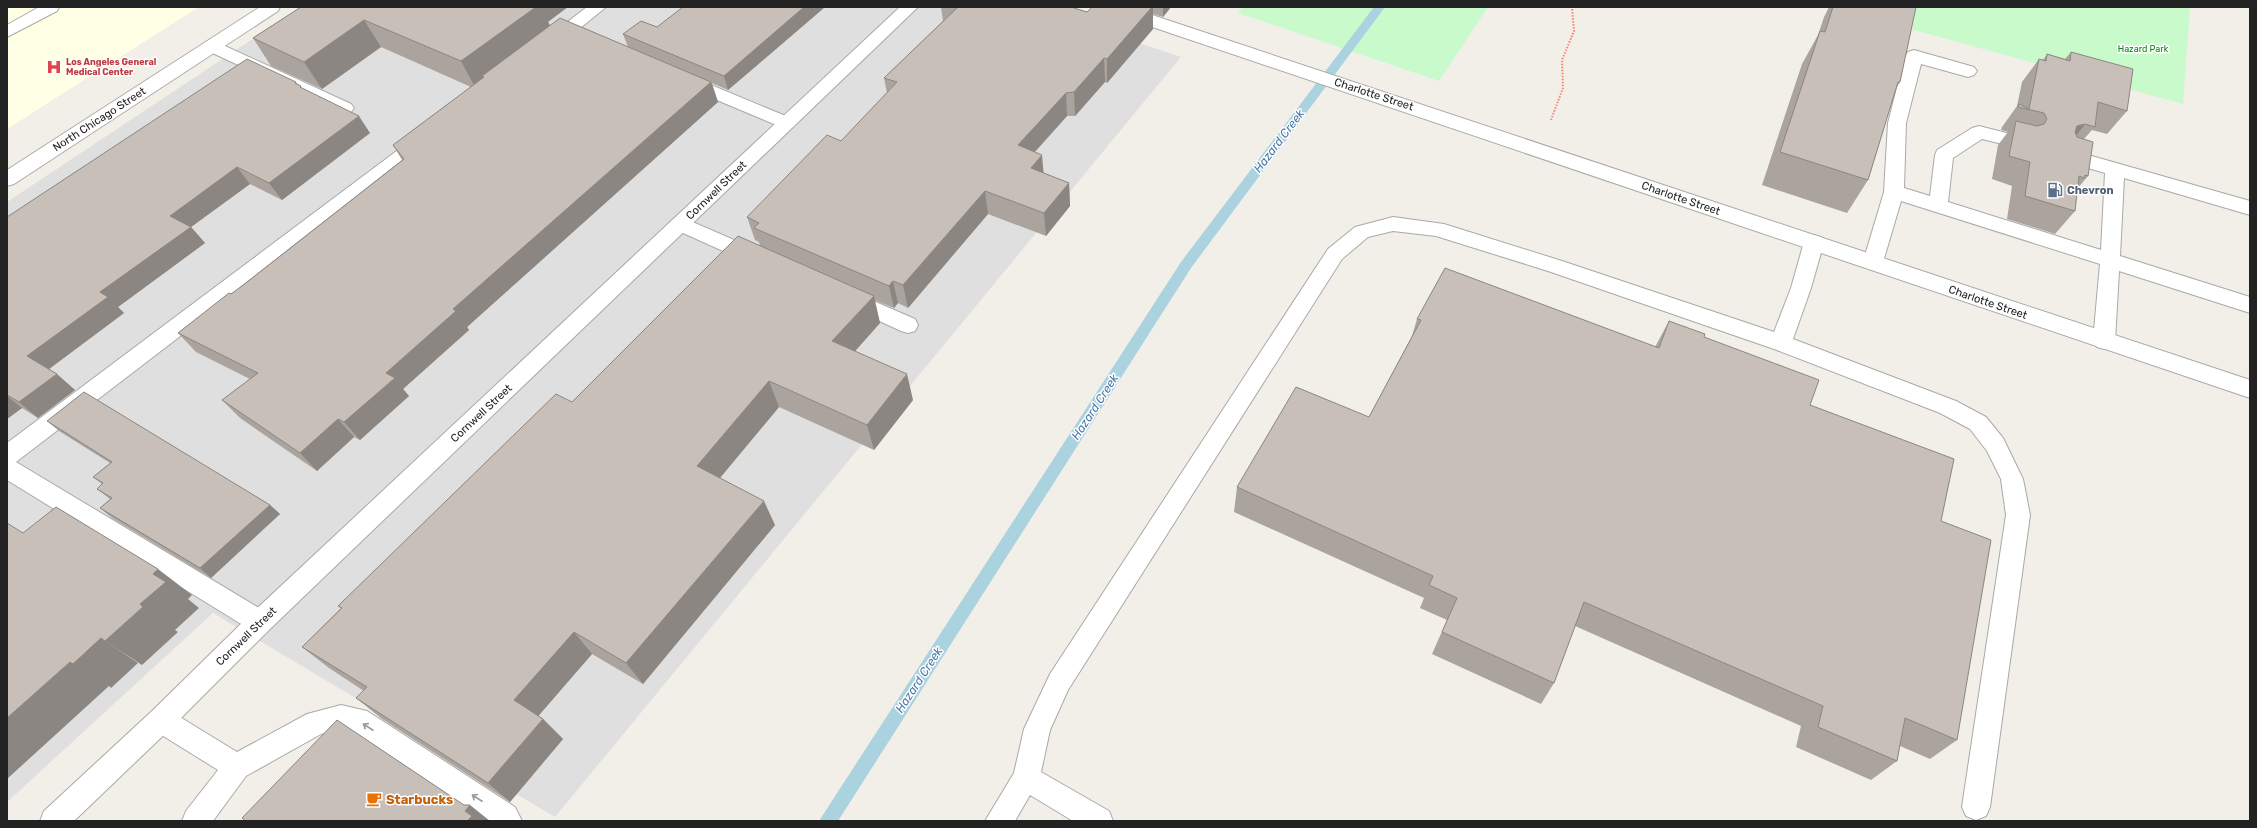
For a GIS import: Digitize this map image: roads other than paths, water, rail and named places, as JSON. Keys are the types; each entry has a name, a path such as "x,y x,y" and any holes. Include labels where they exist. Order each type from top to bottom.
{"street":[{"path":"7,32 51,7"},
{"name":"North Chicago Street","path":"7,179 272,7"},
{"path":"534,55 598,7"},
{"name":"Cornwell Street","path":"54,821 161,720 260,622 910,7"},
{"name":"Charlotte Street","path":"1111,7 1413,107 2250,389"},
{"path":"212,46 345,108"},
{"path":"1872,262 1894,192 1897,123 1914,56 1968,71"},
{"path":"673,74 787,123"},
{"path":"7,456 439,128"},
{"path":"1938,206 1944,155 1979,132 2020,142"},
{"path":"2067,156 2250,208"},
{"path":"2104,341 2116,169"},
{"path":"1894,192 2250,305"},
{"path":"681,224 778,267"},
{"path":"999,821 1026,778 1037,729 1059,682 1335,254 1362,232 1393,224 1437,229 1781,342 1948,407 1978,423 1995,445 2012,479 2018,515 1976,807"},
{"path":"1781,342 1801,288 1814,242"},
{"path":"835,292 908,325"},
{"path":"7,468 260,622"},
{"path":"196,821 237,767 316,723 341,717 358,720 505,817 508,821"},
{"path":"161,720 237,767"},
{"path":"1026,778 1099,821"}],"waterway":[{"name":"Hazard Creek","path":"828,821 1186,265 1380,7"}],"place":[{"name":"Los Angeles General Medical Center","path":"54,67"},
{"name":"Chevron","path":"2055,190"},
{"name":"Starbucks","path":"374,799"}],"park label":[{"name":"Hazard Park","path":"2143,49"}]}
